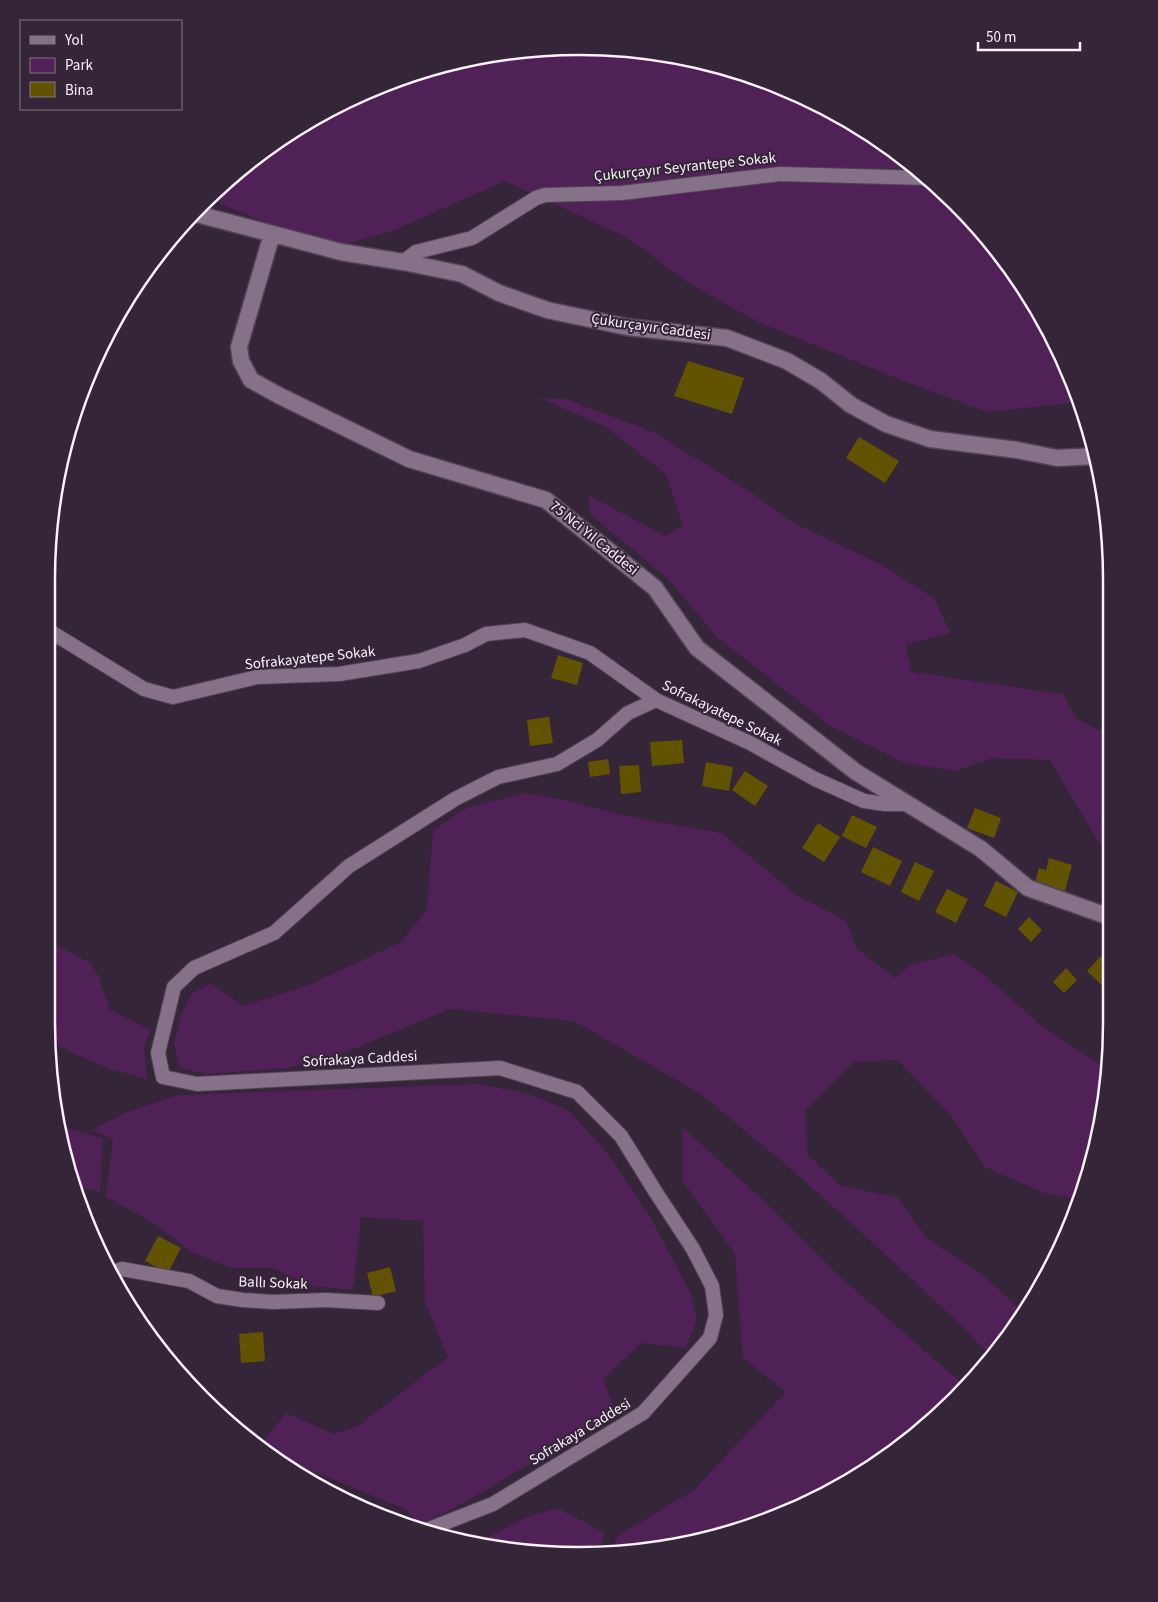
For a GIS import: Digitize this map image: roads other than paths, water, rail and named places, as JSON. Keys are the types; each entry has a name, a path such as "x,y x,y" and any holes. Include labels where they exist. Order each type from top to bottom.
{"street":[{"name":"Çukurçayır Seyrantepe Sokak","path":"403,262 416,252 472,238 536,198 545,195 622,193 780,174 915,178"},
{"name":"Çukurçayır Caddesi","path":"202,215 341,252 462,274 499,293 546,310 627,327 727,338 787,361 821,380 851,405 886,424 930,439 1017,450 1057,458 1088,456"},
{"name":"75 Nci Yıl Caddesi","path":"272,234 239,347 241,362 251,380 409,459 546,500 654,588 697,648 856,772 981,849 1028,888 1103,915"},
{"name":"Sofrakayatepe Sokak","path":"55,635 144,690 173,697 257,678 339,674 419,661 465,645 486,634 525,630 590,653 656,700 750,743 815,779 864,801 885,804 908,804"},
{"name":"Sofrakaya Caddesi","path":"435,1527 494,1504 643,1413 710,1338 716,1315 712,1286 693,1249 621,1136 577,1092 500,1068 197,1084 163,1076 158,1053 174,987 194,968 274,933 349,866 455,799 498,776 557,764 596,740 628,713 656,700"},
{"name":"Ballı Sokak","path":"117,1271 122,1269 189,1281 217,1296 243,1300 272,1302 326,1300 378,1303"}]}
